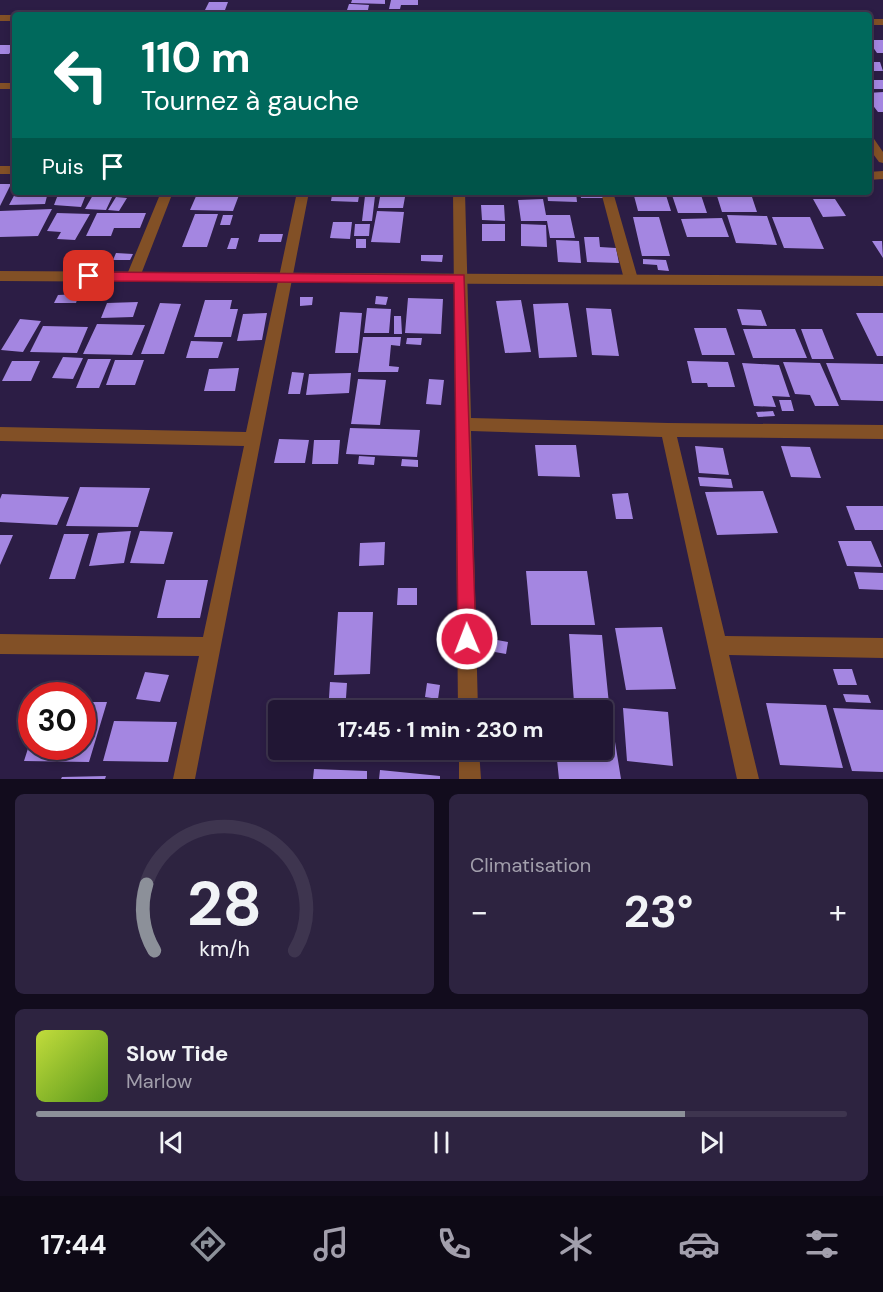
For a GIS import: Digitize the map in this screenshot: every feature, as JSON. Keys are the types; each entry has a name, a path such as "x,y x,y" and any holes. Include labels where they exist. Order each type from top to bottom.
{"street":[{"path":"872,144 883,160"},
{"path":"133,277 166,195"},
{"path":"184,779 302,195"},
{"path":"459,195 468,700"},
{"path":"608,195 631,279"},
{"path":"0,276 883,281"},
{"path":"463,424 668,430 883,432"},
{"path":"668,430 748,779"},
{"path":"0,435 252,439"},
{"path":"0,644 209,647"},
{"path":"717,645 883,648"},
{"path":"469,760 470,779"}],"building":[{"path":"352,0 385,0 385,4 351,3"},
{"path":"391,0 418,0 418,5 401,5 400,9 389,9"},
{"path":"209,2 228,2 225,10 205,10"},
{"path":"349,4 369,5 368,10 347,10"},
{"path":"872,40 883,40 883,53 877,53 872,46"},
{"path":"0,45 12,45 9,54 0,54"},
{"path":"872,62 880,62 883,71 872,71"},
{"path":"872,80 883,80 883,89 872,89"},
{"path":"883,92 883,112 878,112 872,104 872,93"},
{"path":"0,184 11,184 0,206"},
{"path":"14,195 47,195 45,204 9,205"},
{"path":"58,195 86,195 81,207 54,205"},
{"path":"93,195 113,195 106,210 85,209"},
{"path":"197,195 239,195 233,211 190,210"},
{"path":"332,195 359,196 358,202 331,201"},
{"path":"547,195 576,195 577,202 548,201"},
{"path":"580,195 602,195 603,198 581,198"},
{"path":"634,195 666,195 671,211 638,211"},
{"path":"672,195 701,195 707,213 678,213"},
{"path":"365,196 375,196 372,221 362,221"},
{"path":"717,196 752,197 757,212 722,212"},
{"path":"116,197 127,198 119,211 108,210"},
{"path":"380,197 405,197 403,208 378,208"},
{"path":"543,199 546,215 570,215 575,238 550,238 547,221 521,221 518,200"},
{"path":"813,199 835,199 846,216 823,217"},
{"path":"481,205 504,205 505,221 482,220"},
{"path":"52,209 38,236 0,237 0,211"},
{"path":"377,211 404,212 400,243 371,242"},
{"path":"57,213 90,214 75,240 57,239 61,232 47,231"},
{"path":"97,213 146,213 140,228 114,228 111,236 86,236"},
{"path":"195,214 218,214 207,247 182,247"},
{"path":"223,215 233,215 230,225 220,225"},
{"path":"727,215 767,216 777,245 736,243"},
{"path":"633,217 659,217 670,256 642,256"},
{"path":"772,217 810,217 824,249 784,248"},
{"path":"722,218 729,237 687,237 681,219"},
{"path":"333,222 352,222 350,239 330,238"},
{"path":"355,224 370,224 369,236 354,236"},
{"path":"482,224 505,224 505,241 482,241"},
{"path":"521,224 546,225 547,247 521,246"},
{"path":"260,234 283,234 281,242 258,242"},
{"path":"584,237 599,237 600,247 616,248 619,263 587,262"},
{"path":"231,238 239,238 236,249 227,249"},
{"path":"356,239 366,239 366,248 356,248"},
{"path":"556,240 579,241 581,263 558,262"},
{"path":"872,241 882,241 883,258"},
{"path":"116,253 133,254 130,260 113,260"},
{"path":"421,255 443,255 442,262 421,261"},
{"path":"643,259 666,260 669,271 658,270 657,265 643,264"},
{"path":"79,294 76,303 54,303 58,295"},
{"path":"376,296 388,297 386,305 375,304"},
{"path":"300,297 313,297 312,305 300,306"},
{"path":"408,298 443,299 441,334 405,333"},
{"path":"205,300 232,300 230,309 238,309 231,337 194,337"},
{"path":"521,300 531,352 505,353 496,301"},
{"path":"138,302 133,317 101,318 107,303"},
{"path":"160,303 181,304 164,354 141,354"},
{"path":"568,303 577,357 539,358 533,304"},
{"path":"367,308 391,309 389,333 364,333"},
{"path":"586,308 611,309 619,356 592,355"},
{"path":"737,309 761,310 767,326 742,325"},
{"path":"340,312 362,313 358,353 335,353"},
{"path":"267,313 262,340 237,341 243,314"},
{"path":"856,313 883,313 883,356 877,356"},
{"path":"394,316 401,316 402,334 394,334"},
{"path":"20,319 41,321 23,352 1,350"},
{"path":"97,324 145,325 132,355 83,354"},
{"path":"43,326 88,327 77,353 30,352"},
{"path":"694,328 726,328 735,355 702,355"},
{"path":"743,329 795,329 807,358 753,358"},
{"path":"801,329 822,329 834,359 812,359"},
{"path":"363,337 401,337 400,346 391,345 389,366 399,367 398,372 358,372"},
{"path":"407,338 422,338 421,345 406,344"},
{"path":"191,341 223,342 218,358 186,358"},
{"path":"63,357 83,358 73,379 52,378"},
{"path":"88,359 111,359 99,388 76,388"},
{"path":"115,360 144,360 135,385 106,385"},
{"path":"12,361 40,361 31,381 2,381"},
{"path":"687,361 728,362 735,387 708,387 707,383 692,383"},
{"path":"783,362 820,363 839,406 815,406 810,395 795,394"},
{"path":"742,363 779,365 790,397 772,396 776,407 754,406"},
{"path":"826,363 883,364 883,401 841,400"},
{"path":"239,368 235,391 204,391 209,369"},
{"path":"292,372 304,373 300,394 288,394"},
{"path":"351,373 349,393 306,395 309,374"},
{"path":"358,379 386,380 380,425 351,424"},
{"path":"429,379 444,380 441,405 426,404"},
{"path":"779,400 791,400 794,411 782,411"},
{"path":"773,411 775,416 758,417 756,412"},
{"path":"350,428 420,430 417,457 346,454"},
{"path":"279,439 309,440 305,463 274,463"},
{"path":"314,440 340,440 338,464 312,464"},
{"path":"535,445 576,445 580,477 538,476"},
{"path":"695,446 723,448 729,475 699,473"},
{"path":"781,446 810,447 821,478 791,477"},
{"path":"359,456 375,457 374,465 358,464"},
{"path":"402,459 418,460 418,467 401,466"},
{"path":"698,477 731,479 733,488 700,486"},
{"path":"80,487 150,488 138,527 66,526"},
{"path":"763,491 778,533 717,535 705,492"},
{"path":"628,493 633,519 616,519 612,494"},
{"path":"2,494 69,497 57,525 0,522"},
{"path":"846,506 883,506 883,530 855,530"},
{"path":"131,531 124,563 89,566 98,533"},
{"path":"140,531 173,532 164,564 130,563"},
{"path":"64,534 89,534 75,579 49,579"},
{"path":"0,535 13,535 0,565"},
{"path":"838,541 871,541 882,567 847,566"},
{"path":"385,542 384,565 359,566 360,543"},
{"path":"526,571 587,571 595,625 531,625"},
{"path":"854,572 883,573 883,590 859,589"},
{"path":"166,580 208,580 200,618 157,618"},
{"path":"398,588 417,588 417,605 397,605"},
{"path":"338,612 373,612 370,674 334,675"},
{"path":"662,627 676,689 626,690 615,628"},
{"path":"569,634 602,635 609,700 574,700"},
{"path":"497,640 508,642 506,654 495,652"},
{"path":"833,669 852,669 857,685 838,685"},
{"path":"145,672 169,675 160,702 136,699"},
{"path":"330,682 347,683 346,698 329,698"},
{"path":"427,683 440,685 438,699 425,697"},
{"path":"843,694 868,695 871,703 846,702"},
{"path":"96,702 107,702 96,739"},
{"path":"766,703 826,705 843,768 780,765"},
{"path":"623,708 668,712 673,766 627,761"},
{"path":"833,708 883,710 883,772 852,771"},
{"path":"114,721 177,722 168,762 103,761"},
{"path":"613,729 621,779 559,779 557,760 613,760"},
{"path":"24,760 90,760 89,762"},
{"path":"324,760 407,760 407,762 324,762"},
{"path":"314,769 367,771 367,779 313,779"},
{"path":"380,770 440,776 440,779 379,779"},
{"path":"106,776 105,779 61,779 62,777"}],"route":[{"path":"89,276 460,279 467,639"}]}
